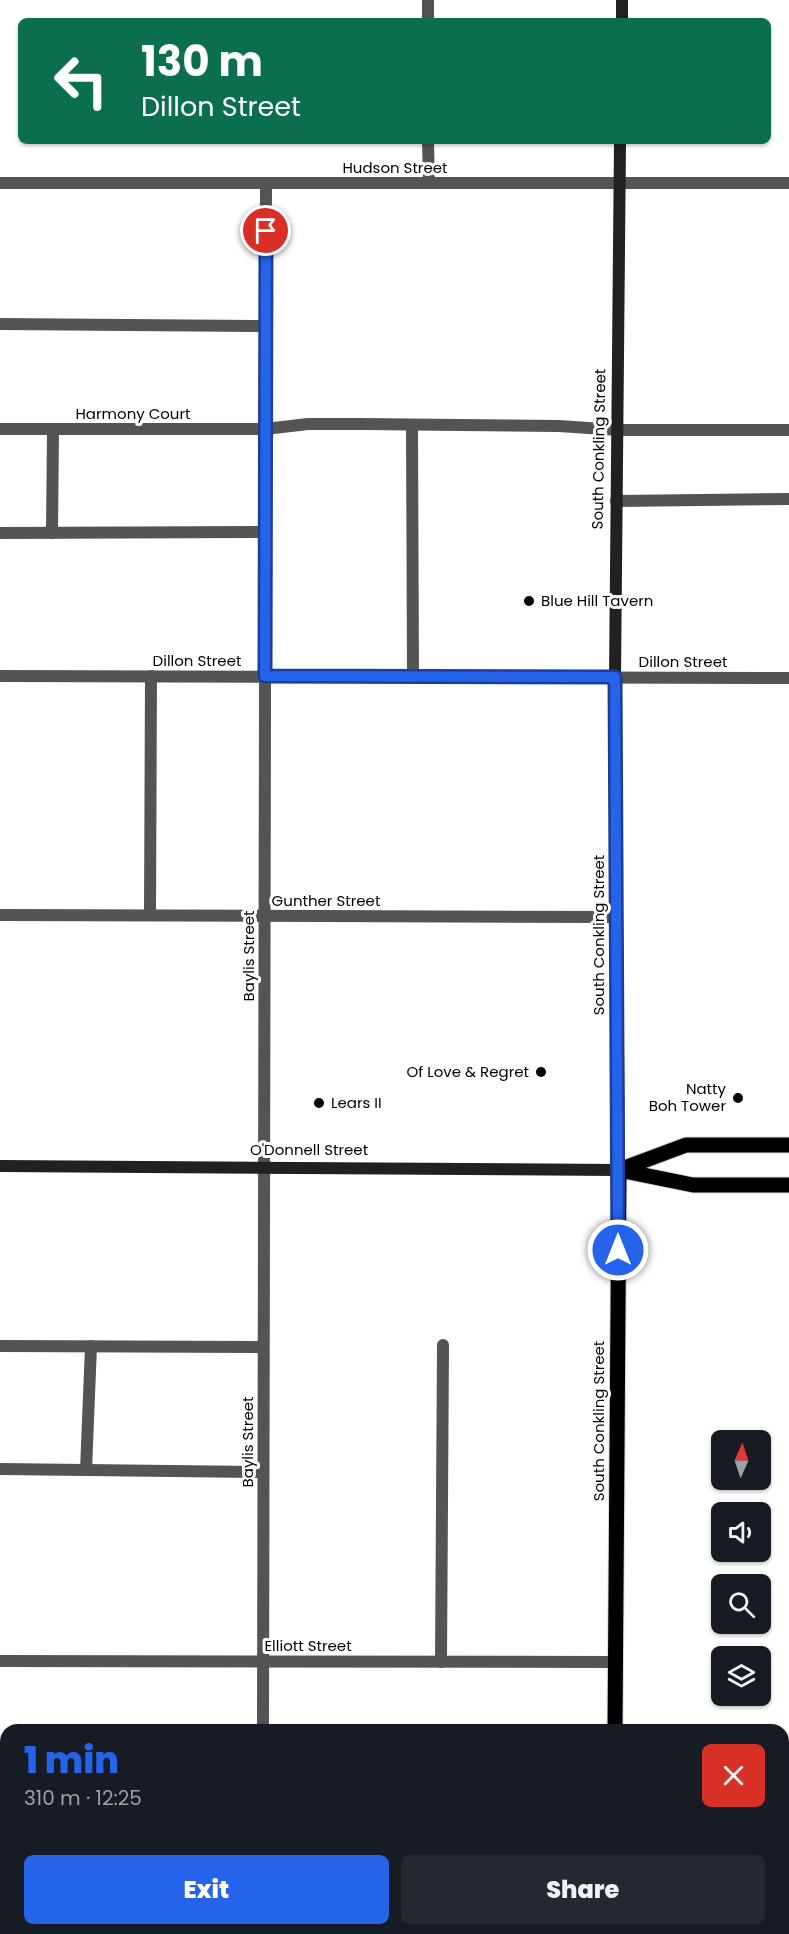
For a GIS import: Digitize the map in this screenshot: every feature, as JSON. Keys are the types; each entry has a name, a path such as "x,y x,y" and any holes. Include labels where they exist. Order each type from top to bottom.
{"main road":[{"name":"O'Donnell Street","path":"619,1170 686,1145 789,1145"},
{"name":"O'Donnell Street","path":"619,1170 693,1185 789,1185"},
{"name":"South Conkling Street","path":"615,1724 619,1170"}],"street":[{"path":"428,0 428,18"},
{"path":"622,0 622,18"},
{"path":"428,144 429,183"},
{"name":"South Conkling Street","path":"619,1170 615,677 620,144"},
{"name":"Hudson Street","path":"0,183 789,183"},
{"name":"Baylis Street","path":"263,1724 266,183"},
{"path":"0,324 266,326"},
{"name":"Harmony Court","path":"0,429 265,429 308,424 412,424 559,426 618,430 789,430"},
{"path":"412,424 413,676"},
{"path":"52,533 53,429"},
{"path":"616,501 789,499"},
{"path":"0,533 265,531"},
{"name":"Dillon Street","path":"0,676 789,678"},
{"path":"150,915 151,676"},
{"name":"Gunther Street","path":"0,915 616,917"},
{"name":"O'Donnell Street","path":"0,1166 619,1170"},
{"path":"441,1662 443,1345"},
{"path":"0,1346 263,1347"},
{"path":"86,1470 91,1346"},
{"path":"0,1469 263,1472"},
{"name":"Elliott Street","path":"0,1661 615,1662"}],"place":[{"name":"Blue Hill Tavern","path":"529,601"},
{"name":"Of Love & Regret","path":"541,1072"},
{"name":"Natty Boh Tower","path":"738,1098"},
{"name":"Lears II","path":"319,1103"}],"route":[{"path":"266,231 265,676 615,677 618,1250"}]}
